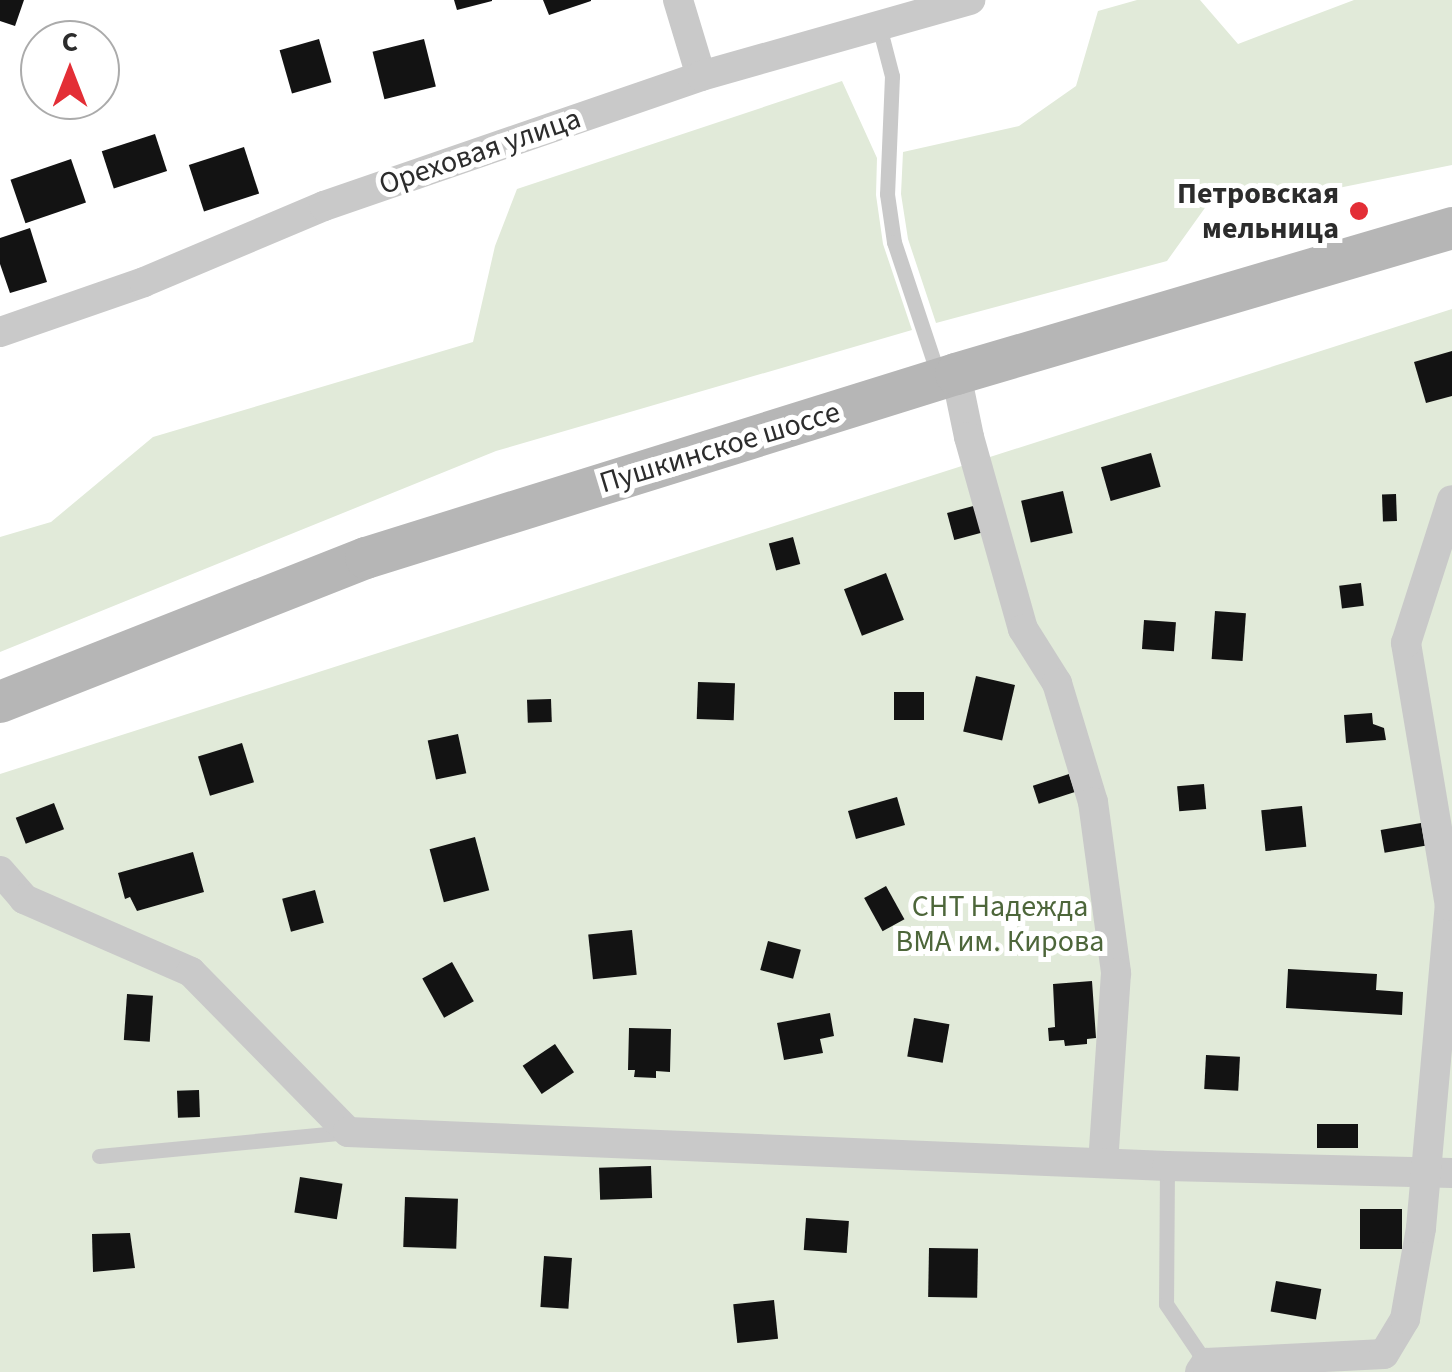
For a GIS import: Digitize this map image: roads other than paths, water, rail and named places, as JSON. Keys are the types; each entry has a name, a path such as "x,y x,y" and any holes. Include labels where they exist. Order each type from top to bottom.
{"main road":[{"name":"Пушкинское шоссе","path":"0,702 366,558 948,377 1452,228"}],"street":[{"path":"678,0 701,76"},
{"name":"Ореховая улица","path":"0,332 144,282 324,206 701,76 970,0"},
{"path":"948,377 969,437 1023,629 1057,683 1092,802 1116,973 1103,1163"},
{"path":"1203,1367 1384,1354 1405,1319 1439,1172 1450,906 1406,642 1452,500"},
{"path":"0,871 24,899 191,972 348,1132 1167,1166 1439,1172"}],"lane":[{"path":"879,26 892,76 887,194 894,242 948,377"},
{"path":"98,1156 348,1132"},
{"path":"1167,1166 1166,1304 1203,1367"}],"place":[{"name":"Петровская мельница","path":"1359,211"}],"park label":[{"name":"СНТ Надежда ВМА им. Кирова","path":"1000,924"}]}
